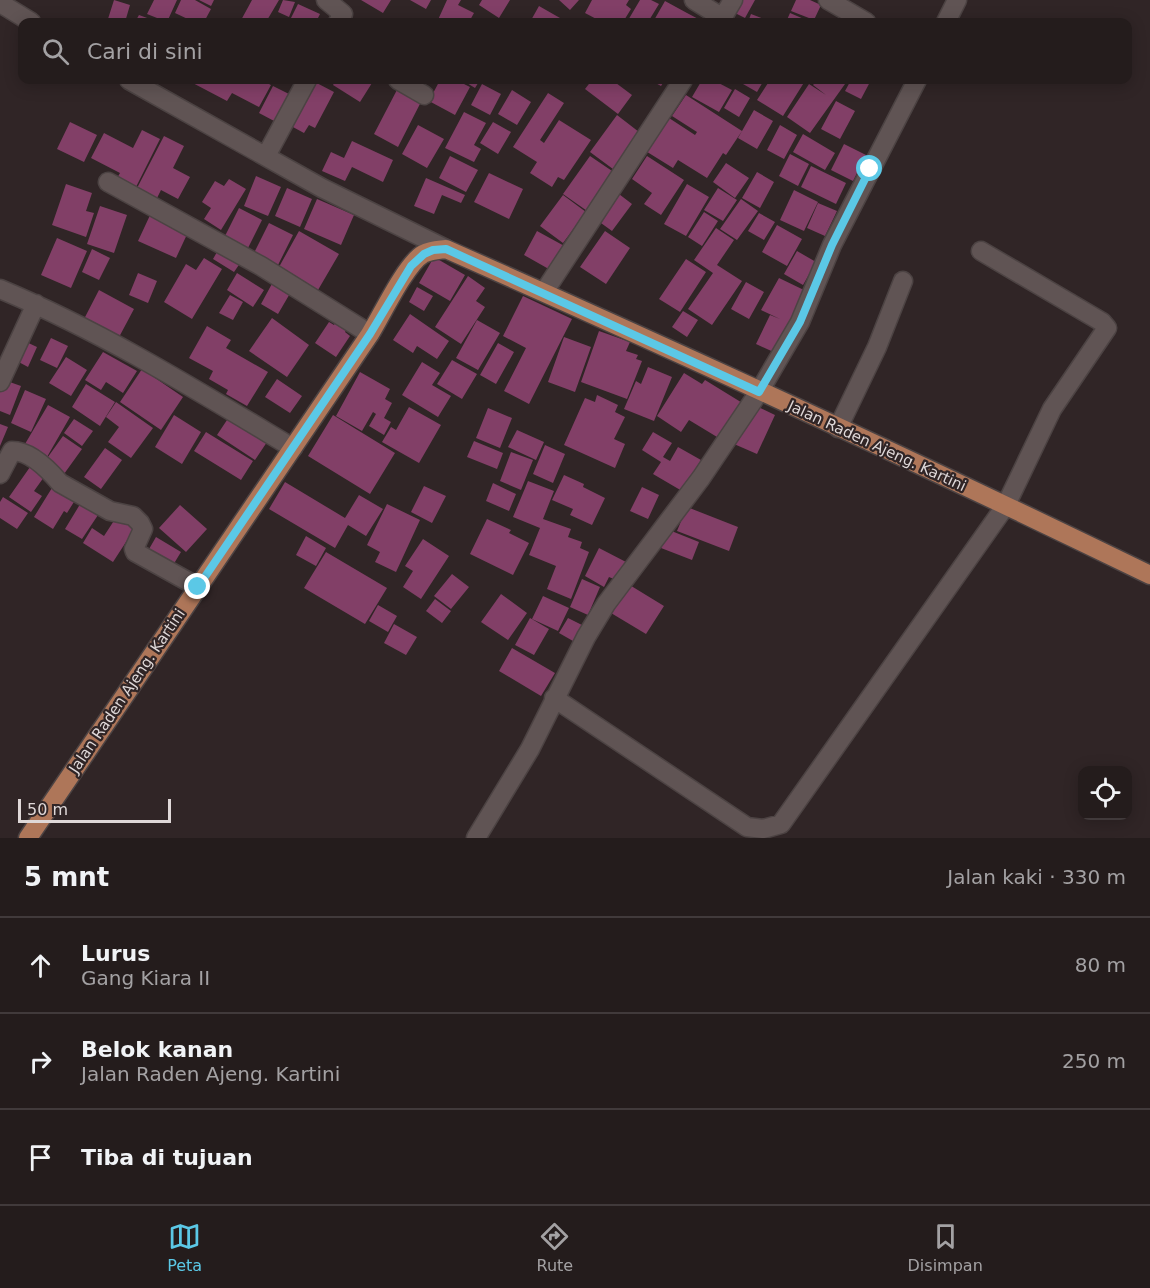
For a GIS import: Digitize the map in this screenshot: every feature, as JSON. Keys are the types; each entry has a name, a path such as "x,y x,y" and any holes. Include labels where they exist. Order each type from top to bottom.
{"main road":[{"name":"Jalan Raden Ajeng. Kartini","path":"28,838 370,334 411,266 424,254 433,250 446,249 544,292 1006,505 1150,575"}],"street":[{"path":"326,0 343,18"},
{"path":"694,0 718,18"},
{"path":"722,18 733,0"},
{"path":"828,0 859,18"},
{"path":"948,18 957,0"},
{"path":"0,3 24,18"},
{"path":"136,84 322,188 446,249"},
{"path":"266,156 305,84"},
{"path":"405,84 424,95"},
{"path":"544,292 680,84"},
{"path":"476,838 530,749 554,698 606,604 701,478 759,392 800,322 832,245 915,84"},
{"path":"108,182 261,266 370,334"},
{"path":"554,698 747,827 763,829 781,824 1006,505 1052,409 1107,328 1102,322 981,251"},
{"path":"838,428 877,347 903,281"},
{"path":"0,289 36,304 174,377 293,448"},
{"path":"0,382 36,304"},
{"path":"0,474 12,451 26,454 55,476 60,483 110,511 133,516 142,529 135,552 198,587"}],"building":[{"path":"114,0 130,5 126,18 108,18"},
{"path":"154,0 177,0 169,18 157,18 147,14"},
{"path":"181,0 195,0 211,9 206,18 186,18 175,13"},
{"path":"199,0 214,0 211,6"},
{"path":"252,0 279,0 268,18 242,18"},
{"path":"283,0 295,2 289,17 278,12"},
{"path":"361,0 391,0 383,13"},
{"path":"410,0 431,0 426,9"},
{"path":"447,0 461,0 458,5 474,13 471,18 439,18"},
{"path":"482,0 510,0 499,18 479,5"},
{"path":"559,0 579,0 570,10"},
{"path":"592,0 629,0 626,5 631,9 625,18 594,18 585,13"},
{"path":"640,0 651,0 659,4 650,18 629,18"},
{"path":"735,0 755,0 745,18 729,10"},
{"path":"796,0 810,0 821,5 815,18 791,11"},
{"path":"665,1 696,18 655,18"},
{"path":"298,4 320,14 318,18 291,18"},
{"path":"539,6 560,18 532,18"},
{"path":"790,13 802,18 788,18"},
{"path":"751,14 762,18 750,18"},
{"path":"195,84 271,85 259,107 232,93 227,101"},
{"path":"309,84 319,84 334,92 315,128 309,125 304,133 291,126"},
{"path":"334,84 371,84 360,102"},
{"path":"438,84 464,84 470,87 455,115 429,101"},
{"path":"482,84 501,94 490,115 471,105"},
{"path":"589,84 617,84 632,95 618,114 585,89"},
{"path":"700,84 721,84 732,90 719,112 692,97"},
{"path":"743,84 762,84 757,92"},
{"path":"767,84 803,84 783,116 757,100"},
{"path":"809,84 826,95 813,85 845,84 810,133 787,117"},
{"path":"849,84 869,84 861,99 845,91"},
{"path":"273,86 291,95 276,122 259,113"},
{"path":"399,86 423,98 398,147 374,134"},
{"path":"735,89 750,98 739,117 724,108"},
{"path":"512,90 531,102 517,125 498,114"},
{"path":"548,93 564,103 540,140 544,143 559,120 591,140 564,180 558,177 552,187 530,173 537,162 513,147"},
{"path":"686,95 742,131 726,155 723,153 707,178 678,160 673,168 644,150 669,118 695,135 697,132 672,116"},
{"path":"836,101 855,111 840,139 821,129"},
{"path":"754,110 773,121 757,149 738,138"},
{"path":"464,112 486,123 474,145 481,149 474,162 445,148"},
{"path":"617,115 639,132 617,172 590,152"},
{"path":"70,122 97,135 84,162 57,149"},
{"path":"493,122 511,132 498,154 480,143"},
{"path":"418,125 444,139 427,168 402,154"},
{"path":"780,125 797,135 784,159 767,150"},
{"path":"142,130 160,139 135,189 116,180 120,173 91,158 104,133 133,148"},
{"path":"803,134 835,153 825,170 793,152"},
{"path":"164,136 184,146 173,168 190,177 178,199 161,190 156,200 136,190"},
{"path":"352,141 393,160 383,182 352,167 345,181 322,171 331,152 344,158"},
{"path":"844,144 866,155 853,181 831,170"},
{"path":"790,154 809,164 798,186 779,176"},
{"path":"450,156 478,170 466,192 439,178"},
{"path":"590,156 618,175 590,213 563,194"},
{"path":"647,156 684,180 661,215 644,204 652,193 632,179"},
{"path":"726,163 749,178 735,198 713,182"},
{"path":"811,166 846,183 836,204 801,187"},
{"path":"757,172 774,182 760,208 742,198"},
{"path":"489,173 523,189 509,219 474,202"},
{"path":"256,176 281,187 268,216 244,206"},
{"path":"426,178 465,195 461,203 442,195 434,214 414,206"},
{"path":"229,179 246,189 221,230 204,219 211,208 202,202 215,181 224,186"},
{"path":"66,184 92,193 86,211 94,213 86,237 52,225"},
{"path":"687,184 709,197 686,236 664,224"},
{"path":"287,188 312,199 300,227 275,216"},
{"path":"718,188 737,200 723,221 704,210"},
{"path":"794,190 818,202 804,231 780,220"},
{"path":"615,191 632,204 612,231 594,218"},
{"path":"563,195 586,212 563,243 540,226"},
{"path":"317,199 354,215 341,245 304,229"},
{"path":"741,199 758,211 737,240 720,229"},
{"path":"818,203 837,211 825,236 807,228"},
{"path":"100,206 127,215 114,253 87,244"},
{"path":"239,208 262,220 246,252 223,240"},
{"path":"152,211 190,228 176,258 138,241"},
{"path":"704,212 718,221 702,246 688,237"},
{"path":"759,213 775,222 764,240 748,231"},
{"path":"269,223 293,235 278,265 254,253"},
{"path":"777,225 802,239 787,266 762,252"},
{"path":"716,228 734,240 717,265 742,281 712,325 688,309 713,273 694,260"},
{"path":"299,231 339,254 318,290 279,267"},
{"path":"537,231 568,248 554,272 524,255"},
{"path":"605,231 630,248 606,284 580,267"},
{"path":"57,238 87,251 71,288 41,275"},
{"path":"221,245 243,259 234,272 213,259"},
{"path":"92,249 110,258 99,280 82,272"},
{"path":"797,251 816,262 803,285 784,274"},
{"path":"434,257 465,275 450,301 419,283"},
{"path":"204,258 222,269 192,319 164,302 186,264 196,270"},
{"path":"686,259 706,272 680,312 659,299"},
{"path":"138,273 157,281 148,303 129,295"},
{"path":"237,273 264,290 253,307 227,290"},
{"path":"468,276 485,288 476,301 485,307 461,344 435,327"},
{"path":"779,278 806,291 778,354 756,344 770,315 780,319 761,310"},
{"path":"274,280 292,290 278,314 261,304"},
{"path":"746,282 764,292 749,319 731,309"},
{"path":"417,287 433,296 424,311 409,302"},
{"path":"99,290 134,309 118,339 83,321"},
{"path":"230,295 243,302 233,320 219,313"},
{"path":"523,296 572,319 529,404 504,391 526,348 503,336"},
{"path":"683,311 698,320 687,337 672,327"},
{"path":"410,314 449,341 437,359 417,346 413,353 393,340"},
{"path":"272,318 309,345 287,377 249,351"},
{"path":"337,320 348,327 345,332 350,336 336,357 315,343 329,322 334,325"},
{"path":"477,320 500,333 478,370 456,358"},
{"path":"207,326 231,340 226,348 268,372 247,406 226,394 228,390 209,379 213,371 189,358"},
{"path":"599,331 630,342 626,351 638,355 636,359 642,361 627,399 581,382"},
{"path":"564,337 591,347 575,392 548,382"},
{"path":"51,338 68,346 57,368 40,360"},
{"path":"22,340 37,347 28,367 13,359"},
{"path":"498,343 514,352 496,384 480,375"},
{"path":"103,352 137,371 123,393 106,382 101,390 85,380"},
{"path":"66,357 87,370 71,396 49,383"},
{"path":"452,360 477,374 462,399 437,384"},
{"path":"422,362 440,373 432,385 451,396 438,417 402,395"},
{"path":"648,367 672,377 654,421 624,409 636,381 641,384"},
{"path":"142,369 183,397 161,430 120,402"},
{"path":"360,372 390,389 385,399 392,403 384,418 391,422 384,435 369,426 376,414 373,412 362,431 336,416"},
{"path":"684,373 702,384 705,380 744,404 722,440 689,420 681,432 657,416"},
{"path":"277,379 302,396 290,413 265,397"},
{"path":"4,380 21,386 10,415 0,411 0,389"},
{"path":"86,384 115,402 100,426 72,407"},
{"path":"25,390 46,399 31,432 11,423"},
{"path":"597,395 618,405 615,412 625,417 614,439 625,444 615,468 564,445 585,398 595,402"},
{"path":"116,402 153,428 131,458 108,442 119,427 106,417"},
{"path":"752,404 775,415 757,454 734,444"},
{"path":"48,405 70,417 47,457 25,444"},
{"path":"409,407 441,425 419,463 382,442 391,427 396,430"},
{"path":"488,408 512,418 500,448 476,438"},
{"path":"231,414 269,439 255,460 217,435"},
{"path":"174,415 201,432 182,464 155,447"},
{"path":"333,415 395,453 370,494 308,456"},
{"path":"74,419 93,431 82,446 64,433"},
{"path":"0,424 8,427 0,446"},
{"path":"517,430 544,442 536,460 508,447"},
{"path":"206,432 253,461 241,480 194,451"},
{"path":"653,432 672,443 663,457 670,461 678,447 701,460 682,491 653,474 661,462 642,450"},
{"path":"63,436 82,449 64,474 45,461"},
{"path":"474,441 503,453 497,469 467,457"},
{"path":"545,445 565,454 553,483 533,474"},
{"path":"105,448 122,460 101,489 84,477"},
{"path":"511,452 533,460 521,490 500,481"},
{"path":"30,467 44,477 34,491 42,496 31,512 9,497"},
{"path":"564,475 584,484 583,487 605,498 592,525 570,515 573,509 552,500"},
{"path":"528,481 554,491 543,519 571,529 568,537 582,542 580,548 589,552 571,599 547,589 556,566 529,555 540,528 513,517"},
{"path":"285,482 345,518 359,495 383,509 366,536 348,525 335,548 269,509"},
{"path":"55,483 77,497 67,513 64,511 53,529 34,517"},
{"path":"493,483 516,494 509,511 486,501"},
{"path":"424,486 446,496 432,523 411,512"},
{"path":"642,487 659,495 648,519 630,511"},
{"path":"3,497 28,513 17,529 0,518 0,502"},
{"path":"82,501 100,512 82,539 65,529"},
{"path":"387,504 420,520 396,572 375,562 380,552 367,545"},
{"path":"180,505 207,529 186,552 159,528"},
{"path":"687,507 738,527 729,551 677,531"},
{"path":"119,513 137,525 113,562 83,543 92,528 104,536"},
{"path":"487,519 511,530 509,533 529,543 513,575 470,554"},
{"path":"669,530 699,542 692,560 661,548"},
{"path":"306,536 326,548 316,566 296,555"},
{"path":"156,537 181,552 170,570 145,556"},
{"path":"423,539 449,556 421,599 403,587 413,571 405,566"},
{"path":"599,548 626,562 616,580 609,577 604,587 585,576"},
{"path":"326,552 387,588 365,624 304,588"},
{"path":"452,574 469,587 451,609 434,596"},
{"path":"582,579 600,587 588,615 570,607"},
{"path":"628,584 664,606 646,634 611,613"},
{"path":"501,594 527,613 508,640 481,622"},
{"path":"543,596 569,608 558,631 532,619"},
{"path":"435,599 451,611 442,623 426,611"},
{"path":"378,605 397,616 388,632 369,621"},
{"path":"530,618 549,629 534,655 515,645"},
{"path":"568,618 582,625 573,641 559,633"},
{"path":"394,624 417,637 406,655 384,643"},
{"path":"512,648 555,673 541,696 499,671"}],"route":[{"path":"198,587 370,334 417,258 433,250 446,249 759,392 800,322 832,245 870,169"}]}
